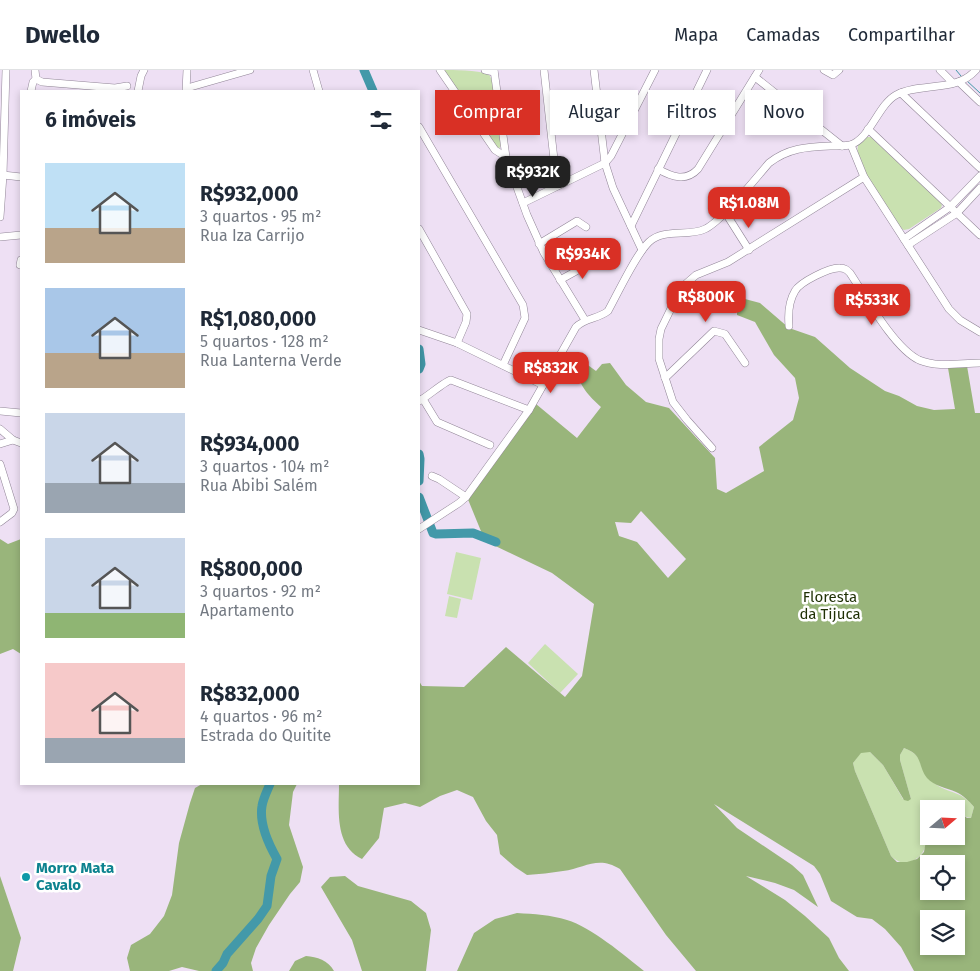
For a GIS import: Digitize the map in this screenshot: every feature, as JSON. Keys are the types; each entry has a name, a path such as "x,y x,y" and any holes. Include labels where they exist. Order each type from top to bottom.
{"street":[{"path":"0,217 6,70"},
{"path":"31,90 33,82 36,79 35,70"},
{"path":"138,90 144,70"},
{"path":"188,70 186,90 250,70"},
{"path":"313,70 319,90"},
{"path":"440,70 496,150 506,158"},
{"path":"485,70 494,71 506,158 539,244 585,320"},
{"path":"544,70 557,186"},
{"path":"594,70 605,163 612,188 642,250"},
{"path":"631,226 707,70"},
{"path":"824,70 833,75 839,70"},
{"path":"940,70 960,81 980,102"},
{"path":"420,528 466,497 529,410 576,327 585,320 601,316 608,311 642,250 650,241 659,236 705,229 725,212 769,163 779,156 803,147 851,145 868,129 888,101 901,93 960,81 976,70"},
{"path":"523,203 605,163 611,156 653,71"},
{"path":"658,169 674,177 686,177 693,174 757,73 842,146"},
{"path":"36,79 42,82 115,88 126,86"},
{"path":"901,93 980,168"},
{"path":"420,129 523,305 525,318 503,365"},
{"path":"868,129 980,234"},
{"path":"851,145 864,177 954,315 980,332"},
{"path":"3,175 20,177"},
{"path":"906,242 950,207 980,176"},
{"path":"712,448 673,402 659,358 659,339 662,328 681,288 696,275 728,262 749,250 864,177"},
{"path":"906,242 957,213 980,188"},
{"path":"725,212 749,250"},
{"path":"539,244 577,222 586,227"},
{"path":"420,231 467,314 466,322 457,344"},
{"path":"0,238 20,235"},
{"path":"560,280 596,260 597,249"},
{"path":"789,326 788,319 791,300 797,288 819,275 842,267 850,273 900,346 918,360 948,365 980,363"},
{"path":"420,330 457,344 543,385"},
{"path":"665,378 714,331 725,334 745,363"},
{"path":"490,445 437,422 421,400 446,381 451,380 529,410"},
{"path":"0,411 20,413"},
{"path":"0,429 12,440 20,443"},
{"path":"0,444 12,440"},
{"path":"0,464 3,482 14,510 0,522"},
{"path":"432,476 439,478 466,497"}],"green space":[{"path":"442,70 465,70 488,74 494,90 456,90"},
{"path":"487,135 500,135 501,145 499,149 496,148"},
{"path":"867,137 871,137 940,202 941,208 909,229 904,230 901,228 873,188 861,164 858,145"},
{"name":"Floresta da Tijuca","path":"745,299 760,303 789,328 815,337 850,368 885,391 917,406 934,410 955,409 948,368 967,366 975,413 980,413 980,971 914,971 901,947 885,929 872,919 857,917 831,901 820,874 814,866 714,804 737,828 792,865 803,875 818,907 794,890 746,876 785,900 829,938 839,958 849,971 696,971 666,935 620,869 605,863 598,863 563,871 527,875 500,854 497,835 486,821 473,797 457,790 440,796 420,807 405,803 384,808 379,838 362,859 353,853 342,836 339,815 339,785 420,785 420,683 422,686 464,687 506,647 565,697 582,676 594,604 552,573 485,541 467,497 530,415 536,404 577,438 601,407 582,385 577,368 585,363 596,371 602,364 610,363 626,385 646,402 669,408 715,458 717,489 726,493 764,471 759,447 793,420 799,398 795,378 774,355 755,322 737,315 737,307","holes":["641,511 686,559 668,578 637,542 619,536 615,522 631,523"]},
{"path":"0,539 8,544 20,539 20,653 13,649 0,654"},
{"path":"456,552 481,558 472,600 447,594"},
{"path":"449,596 461,599 457,618 445,616"},
{"path":"545,644 578,674 560,693 528,663"},
{"path":"904,748 911,751 920,760 934,783 964,798 974,807 971,818 965,816 965,800 920,800 920,845 926,845 925,848 916,859 904,863 897,861 891,856 853,763 861,752 870,752 883,765 903,799 911,799 900,755"},
{"path":"200,785 296,785 293,792 289,825 303,867 300,882 269,925 256,948 251,963 253,971 199,971 182,967 169,971 130,971 127,958 131,945 150,934 164,916 172,895 179,843 195,788"},
{"path":"0,876 21,938 13,971 0,971"},
{"path":"345,876 358,886 411,901 426,913 431,930 426,971 362,971 352,940 321,887 330,877"},
{"path":"517,913 555,917 576,924 607,942 644,971 457,971 474,933 495,919"},
{"path":"306,956 322,960 329,964 334,971 289,971 295,961"}],"waterway":[{"path":"364,70 373,90"},
{"path":"956,70 961,76"},
{"path":"966,80 980,93"},
{"path":"420,356 420,366"},
{"path":"420,500 433,533 473,533 496,542"},
{"path":"216,971 223,963 227,954 267,906 271,876 277,859 263,827 261,813 270,785"}],"place":[{"name":"Morro Mata Cavalo","path":"26,877"}]}
